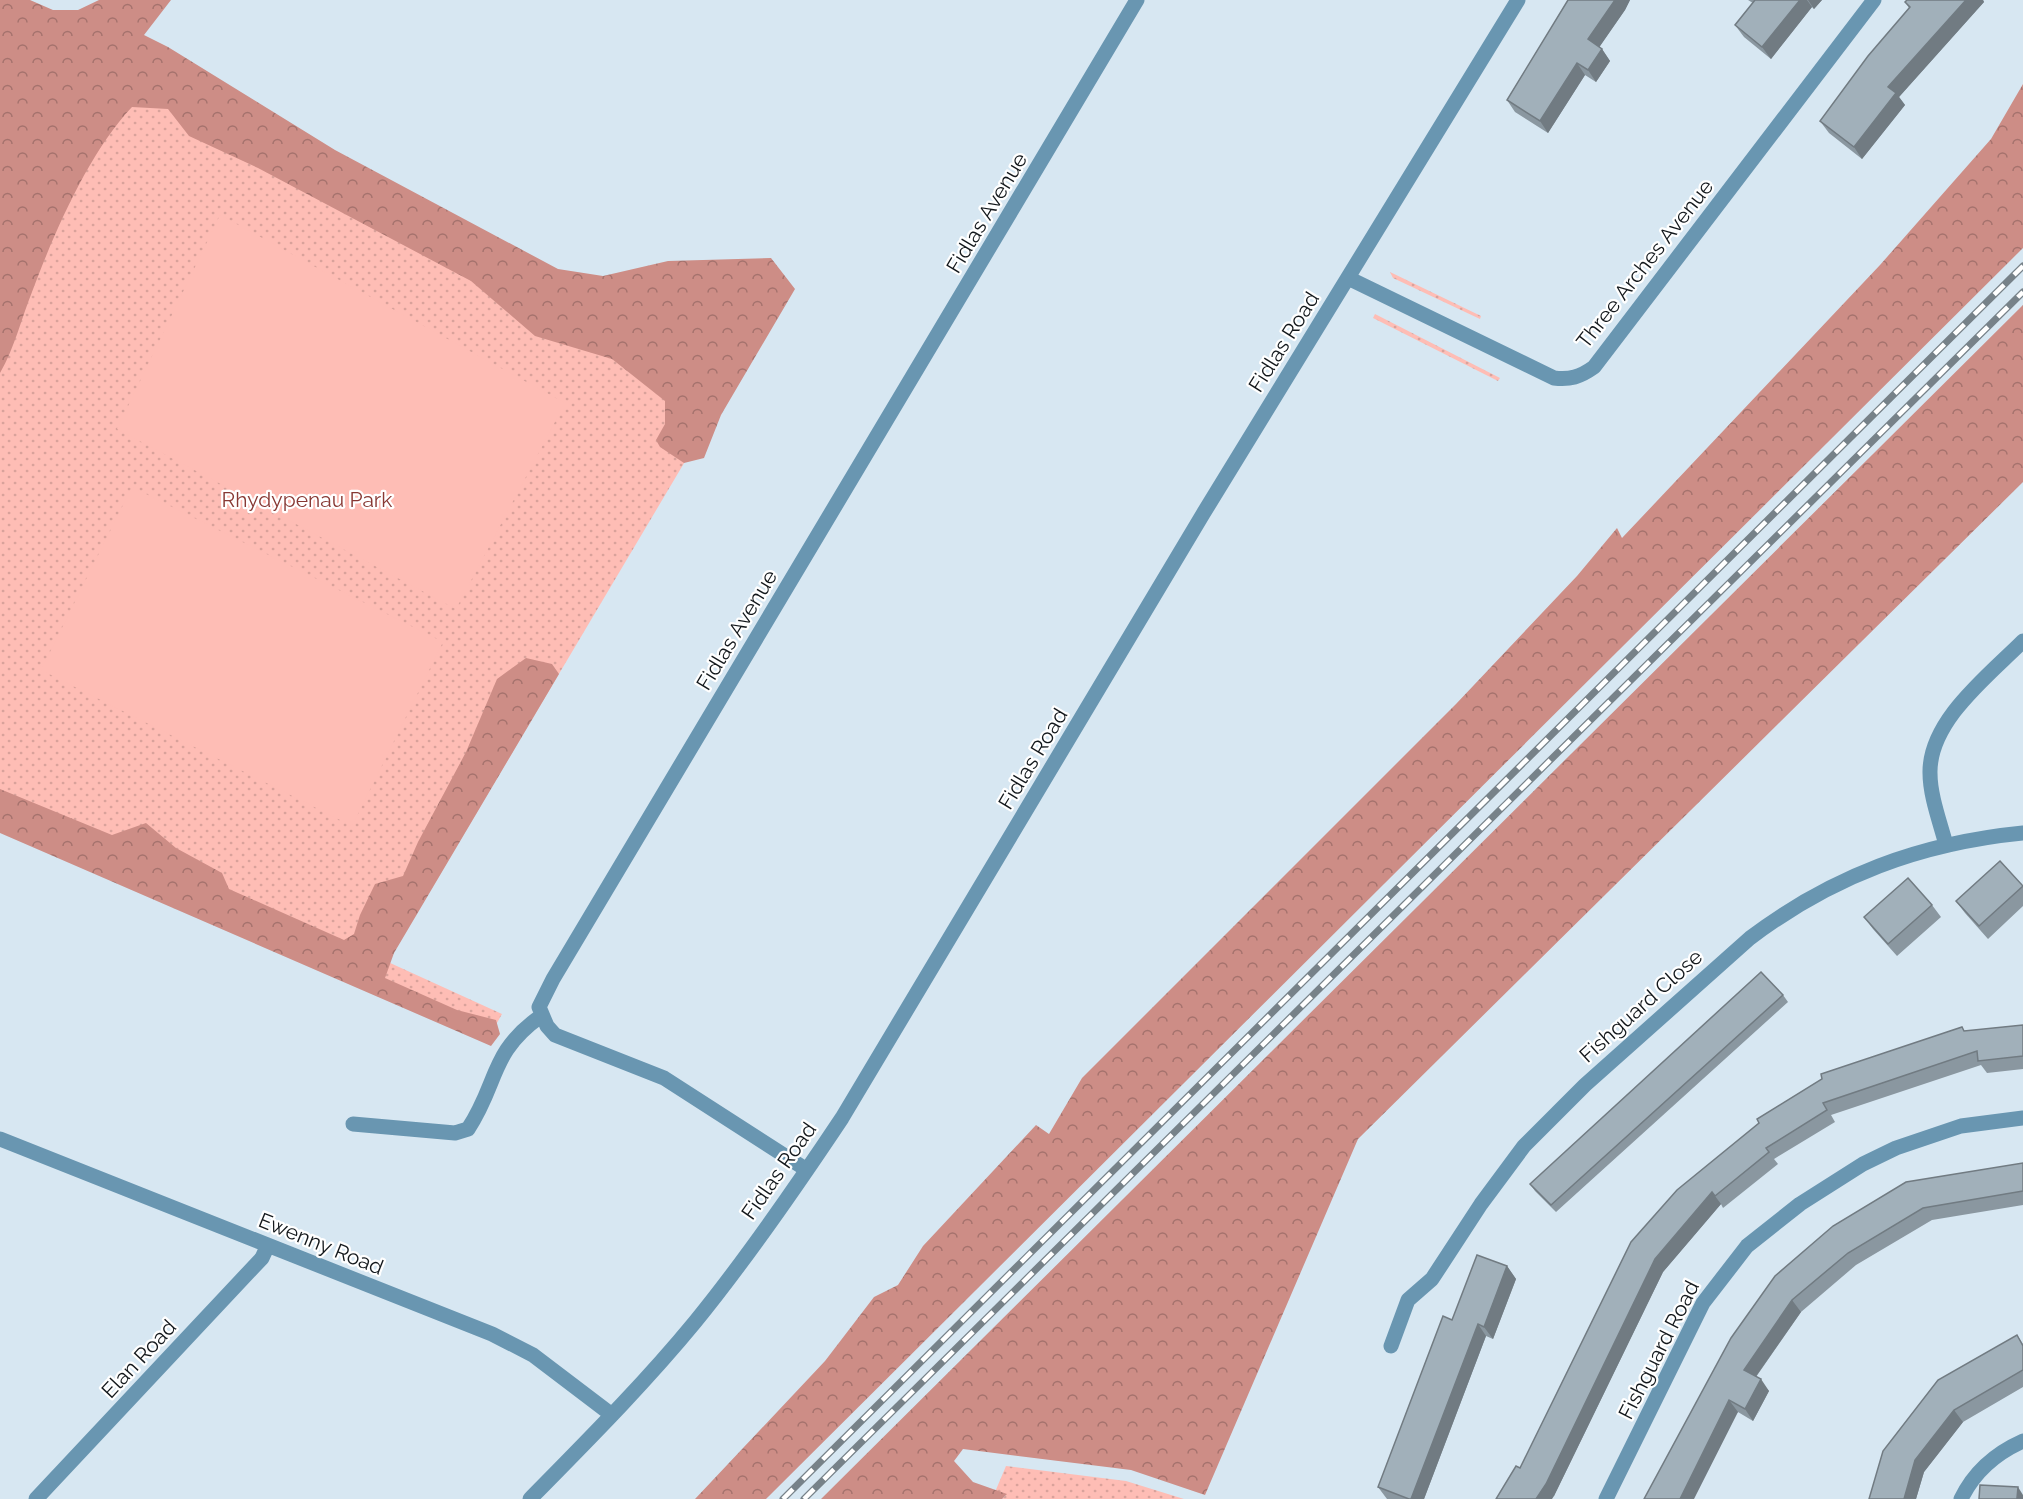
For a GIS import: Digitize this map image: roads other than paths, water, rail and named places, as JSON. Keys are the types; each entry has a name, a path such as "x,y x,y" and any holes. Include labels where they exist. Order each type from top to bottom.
{"street":[{"name":"Fidlas Avenue","path":"541,1016 539,1007 553,979 1137,0"},
{"name":"Fidlas Road","path":"530,1499 612,1415 695,1322 807,1170 876,1065 1203,514 1518,0"},
{"name":"Three Arches Avenue","path":"1348,278 1554,378 1566,379 1585,374 1594,367 1874,0"},
{"path":"1946,845 1930,774 1936,737 1963,703 2023,641"},
{"name":"Fishguard Close","path":"1391,1346 1408,1300 1432,1279 1480,1204 1524,1146 1546,1122 1647,1028 1742,945 1801,902 1880,864 1946,845 2023,833"},
{"path":"353,1124 455,1133 468,1129 505,1050 519,1033 541,1016 555,1035 664,1078 807,1170"},
{"name":"Fishguard Road","path":"1606,1499 1703,1303 1747,1246 1809,1198 1863,1164 1896,1148 1961,1126 2023,1118"},
{"name":"Ewenny Road","path":"0,1139 514,1344 533,1355 612,1415"},
{"name":"Elan Road","path":"36,1499 262,1258 268,1245"},
{"path":"1961,1499 1977,1474 1992,1459 2023,1441"}],"railway":[{"path":"783,1499 2023,266"},
{"path":"804,1499 2023,292"}],"park label":[{"name":"Rhydypenau Park","path":"307,500"}]}
